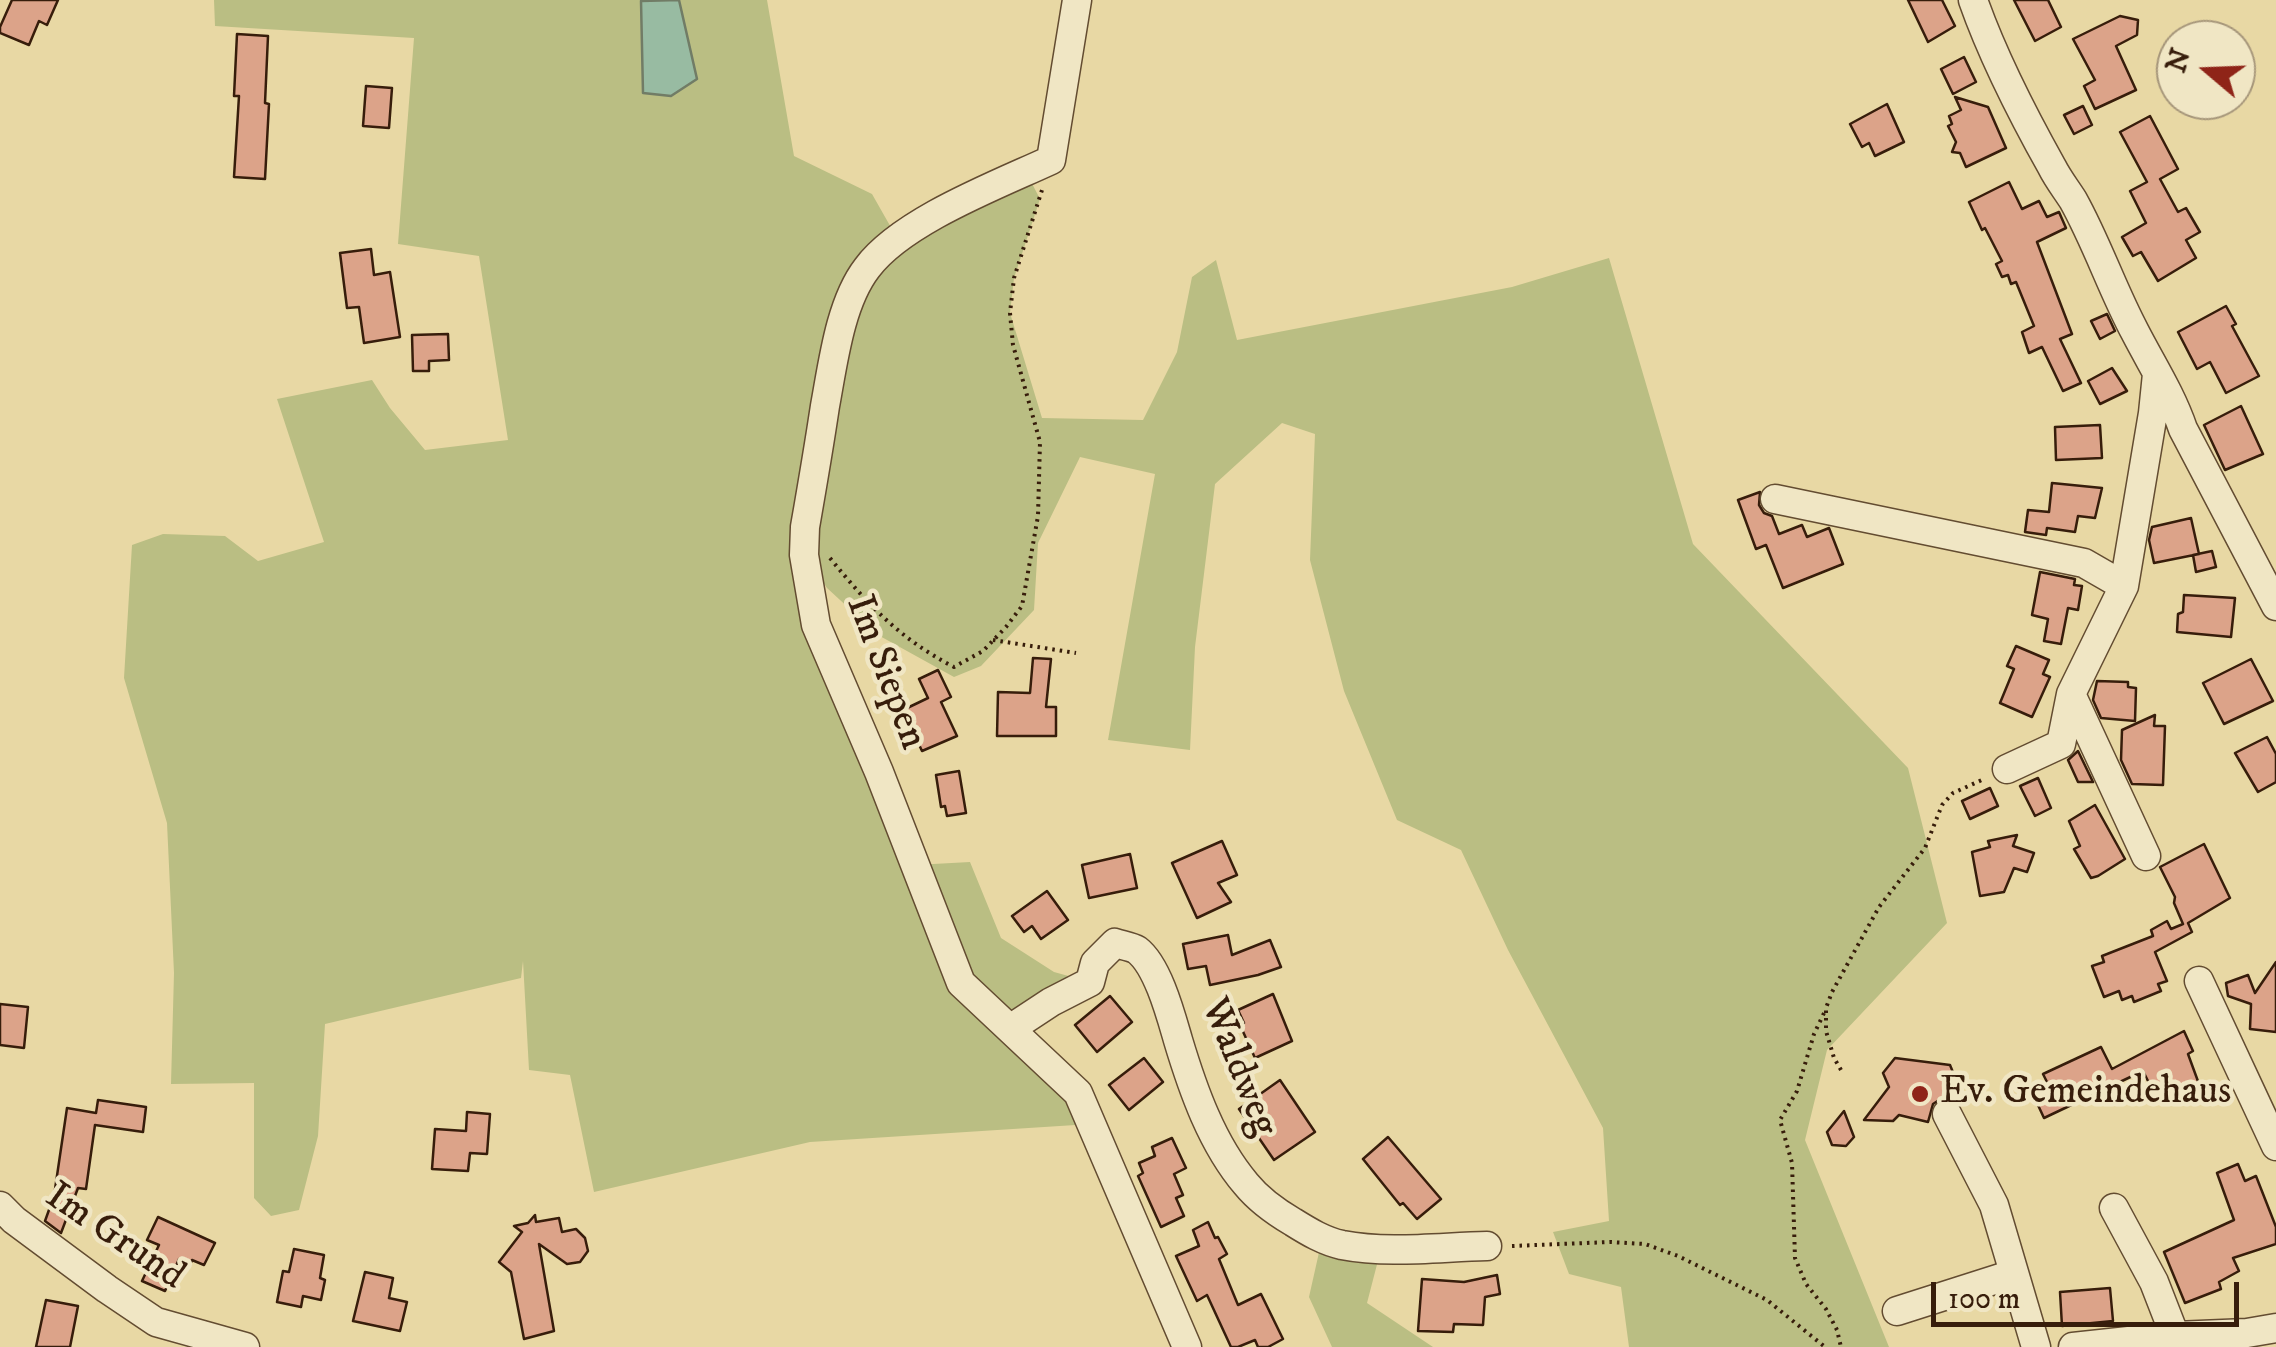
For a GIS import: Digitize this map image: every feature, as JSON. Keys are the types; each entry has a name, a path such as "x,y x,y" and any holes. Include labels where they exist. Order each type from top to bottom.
{"street":[{"path":"1051,160 1076,0"},
{"path":"1973,0 2034,133 2096,244 2120,302 2276,606"},
{"name":"Im Siepen","path":"1051,160 928,218 897,239 866,268 846,307 835,349 805,527 804,555 816,625 879,772 961,983 1078,1093 1186,1347"},
{"path":"2007,770 2061,744 2071,694 2124,586 2158,374"},
{"path":"1775,499 2084,563 2124,586"},
{"path":"2071,694 2146,856"},
{"name":"Waldweg","path":"1010,1029 1090,982 1095,963 1116,943 1137,950 1166,999 1208,1123 1246,1185 1270,1208 1308,1232 1341,1245 1381,1249 1487,1246"},
{"path":"2199,980 2276,1146"},
{"path":"1947,1114 1994,1206 2036,1347"},
{"name":"Im Grund","path":"0,1206 156,1322 245,1347"},
{"path":"2114,1208 2154,1282 2175,1336"},
{"path":"1896,1312 2013,1274"},
{"path":"2074,1347 2276,1328"}],"path":[{"path":"829,557 892,628 954,667 983,650 1022,606 1038,516 1040,442 1013,345 1010,313 1014,278 1051,160"},
{"path":"993,640 1076,653"},
{"path":"1840,1347 1826,1309 1806,1284 1795,1258 1792,1163 1780,1120 1797,1090 1814,1034 1845,967 1879,907 1925,848 1942,805 1964,786 2007,770"},
{"path":"1826,1009 1826,1031 1841,1070"},
{"path":"1487,1246 1645,1244 1767,1300 1825,1347"}],"shaded area":[{"path":"214,0 767,0 794,156 872,194 897,238 1026,172 1040,199 1014,278 1010,313 1042,418 1143,420 1177,352 1192,277 1216,260 1237,340 1512,287 1609,258 1693,544 1908,768 1947,923 1827,1050 1805,1140 1889,1347 1629,1347 1621,1287 1569,1274 1553,1232 1609,1221 1603,1128 1508,950 1461,850 1397,820 1344,691 1310,560 1315,434 1282,423 1215,484 1195,647 1190,750 1108,740 1155,474 1080,457 1038,543 1034,610 981,666 954,677 878,635 827,588 806,558 915,865 970,862 1001,938 1054,972 1090,982 1010,1030 1091,1124 810,1142 594,1192 570,1075 529,1070 523,961 521,978 325,1024 318,1136 299,1210 271,1216 254,1198 254,1083 171,1084 174,973 167,823 124,678 132,545 163,534 225,536 258,561 324,542 277,399 372,380 425,450 508,440 479,256 398,244 414,38 215,26"},
{"path":"679,0 697,79 671,96 643,93 641,1"},
{"path":"1322,1239 1381,1249 1367,1303 1433,1347 1332,1347 1309,1297"}],"building":[{"path":"12,0 58,0 47,25 39,21 29,45 0,33"},
{"path":"1908,0 1942,0 1955,26 1928,42"},
{"path":"2014,0 2048,0 2061,27 2035,41"},
{"path":"2120,16 2138,20 2137,35 2116,46 2136,90 2095,109 2084,86 2095,80 2073,39"},
{"path":"237,34 268,36 265,179 234,177 239,96 234,96"},
{"path":"1964,57 1976,82 1953,94 1941,69"},
{"path":"366,86 392,88 389,128 363,126"},
{"path":"1955,97 1988,107 2006,148 1966,167 1960,153 1952,152 1956,142 1948,126 1952,124 1949,116 1961,110"},
{"path":"1887,104 1904,142 1875,156 1869,143 1862,147 1850,124"},
{"path":"2083,106 2092,125 2074,134 2064,115"},
{"path":"2150,116 2178,169 2160,179 2178,212 2186,208 2200,232 2186,240 2196,258 2158,281 2141,252 2133,256 2122,237 2146,223 2130,191 2147,182 2120,132"},
{"path":"2009,182 2022,209 2039,201 2047,217 2059,212 2066,228 2037,242 2072,334 2060,339 2081,383 2063,391 2042,347 2029,353 2022,332 2034,326 2016,282 2011,284 2008,275 2002,277 1996,264 2002,261 1969,202"},
{"path":"371,249 374,275 390,272 400,337 364,343 359,307 347,308 340,253"},
{"path":"2226,306 2236,324 2232,326 2259,376 2226,393 2210,362 2197,369 2178,332"},
{"path":"2107,314 2115,331 2100,339 2091,321"},
{"path":"448,334 449,360 429,361 429,371 413,371 412,335"},
{"path":"2112,368 2127,391 2100,404 2088,381"},
{"path":"2241,406 2263,454 2225,470 2204,425"},
{"path":"2100,425 2102,458 2056,460 2055,427"},
{"path":"2052,483 2102,488 2095,518 2078,516 2075,532 2047,528 2046,535 2025,532 2028,510 2049,512"},
{"path":"1760,492 1759,505 1772,516 1779,534 1802,525 1807,537 1829,528 1843,564 1783,588 1766,545 1756,549 1738,500"},
{"path":"2191,518 2199,554 2154,563 2149,540 2152,527"},
{"path":"2212,551 2216,567 2196,572 2193,555"},
{"path":"2040,572 2075,579 2074,585 2082,586 2078,610 2068,608 2061,644 2044,641 2048,619 2032,615"},
{"path":"2184,595 2235,598 2231,637 2177,632"},
{"path":"2016,646 2049,660 2043,674 2050,677 2032,717 2000,703 2014,669 2007,666"},
{"path":"1033,658 1051,659 1046,707 1056,707 1056,736 997,736 998,692 1030,693"},
{"path":"2251,659 2273,701 2224,724 2203,683"},
{"path":"938,670 951,697 941,702 957,736 922,751 903,710 928,698 919,679"},
{"path":"2097,681 2128,682 2128,687 2136,688 2135,721 2101,718 2093,700"},
{"path":"2155,715 2154,726 2165,726 2163,785 2132,784 2121,760 2122,730"},
{"path":"2267,737 2276,754 2276,782 2258,792 2235,753"},
{"path":"2078,751 2093,782 2078,782 2068,760"},
{"path":"959,771 966,813 947,816 945,806 941,807 936,775"},
{"path":"2038,778 2051,808 2035,816 2020,786"},
{"path":"1990,788 1998,806 1970,819 1962,801"},
{"path":"2095,805 2125,859 2091,878 2074,849 2080,846 2069,821"},
{"path":"2017,835 2013,846 2034,853 2027,872 2014,868 2004,892 1980,896 1972,852 1990,847 1988,841"},
{"path":"1222,841 1237,875 1218,883 1231,902 1197,918 1172,863"},
{"path":"2204,844 2230,898 2188,923 2192,932 2155,952 2167,981 2158,984 2161,991 2134,1002 2132,996 2122,1000 2119,991 2104,997 2092,966 2104,962 2102,956 2153,936 2151,930 2167,921 2171,929 2183,924 2160,867"},
{"path":"1130,854 1137,888 1089,898 1082,865"},
{"path":"1047,891 1068,920 1041,939 1032,926 1024,932 1012,916"},
{"path":"1228,935 1232,955 1270,940 1281,967 1210,985 1206,966 1188,969 1183,944"},
{"path":"2276,962 2276,1032 2250,1029 2251,1004 2228,996 2226,983 2248,975 2255,993"},
{"path":"1273,994 1292,1041 1255,1058 1240,1025 1244,1023 1238,1010"},
{"path":"1110,996 1132,1022 1097,1052 1075,1025"},
{"path":"0,1004 28,1007 24,1048 0,1045"},
{"path":"2184,1031 2193,1051 2188,1054 2199,1084 2165,1101 2156,1083 2151,1087 2143,1071 2044,1118 2031,1090 2047,1082 2043,1074 2101,1047 2112,1069"},
{"path":"1144,1058 1163,1082 1129,1110 1109,1085"},
{"name":"Ev. Gemeindehaus","path":"1895,1058 1950,1065 1959,1087 1933,1104 1928,1122 1899,1115 1893,1121 1864,1120 1889,1087 1883,1073"},
{"path":"1280,1080 1315,1132 1274,1160 1239,1109"},
{"path":"98,1100 146,1107 143,1132 95,1125 86,1189 78,1188 61,1233 45,1221 54,1196 67,1108 96,1113"},
{"path":"1844,1111 1854,1137 1846,1146 1832,1145 1827,1132"},
{"path":"467,1112 490,1114 487,1154 470,1153 468,1171 432,1169 435,1129 466,1131"},
{"path":"1388,1137 1441,1199 1417,1219 1403,1203 1400,1205 1363,1159"},
{"path":"1172,1138 1186,1168 1174,1174 1183,1195 1176,1198 1184,1216 1161,1227 1138,1176 1143,1173 1139,1163 1155,1156 1152,1147"},
{"path":"2238,1164 2245,1181 2256,1176 2276,1227 2276,1244 2233,1258 2239,1271 2219,1282 2221,1289 2185,1303 2164,1252 2234,1220 2217,1173"},
{"path":"535,1215 536,1222 559,1218 562,1232 576,1229 585,1238 588,1251 580,1262 567,1264 539,1244 554,1331 524,1339 511,1272 499,1262 522,1232 514,1226 528,1223"},
{"path":"158,1217 215,1243 204,1265 192,1260 190,1265 179,1259 165,1291 142,1281 159,1245 147,1240"},
{"path":"1208,1222 1227,1254 1219,1259 1238,1305 1261,1294 1283,1339 1268,1347 1258,1347 1255,1340 1231,1347 1207,1295 1197,1301 1176,1256 1199,1246 1193,1230"},
{"path":"294,1249 324,1255 321,1300 303,1296 301,1307 277,1302 283,1271 289,1272"},
{"path":"365,1272 393,1278 389,1298 407,1302 400,1331 353,1321"},
{"path":"1497,1275 1500,1294 1485,1297 1483,1325 1454,1324 1453,1332 1418,1331 1422,1279 1464,1282"},
{"path":"2110,1288 2113,1321 2062,1326 2060,1292"},
{"path":"46,1300 78,1306 70,1347 36,1347"}],"place":[{"name":"Ev. Gemeindehaus","path":"1920,1094"}]}
